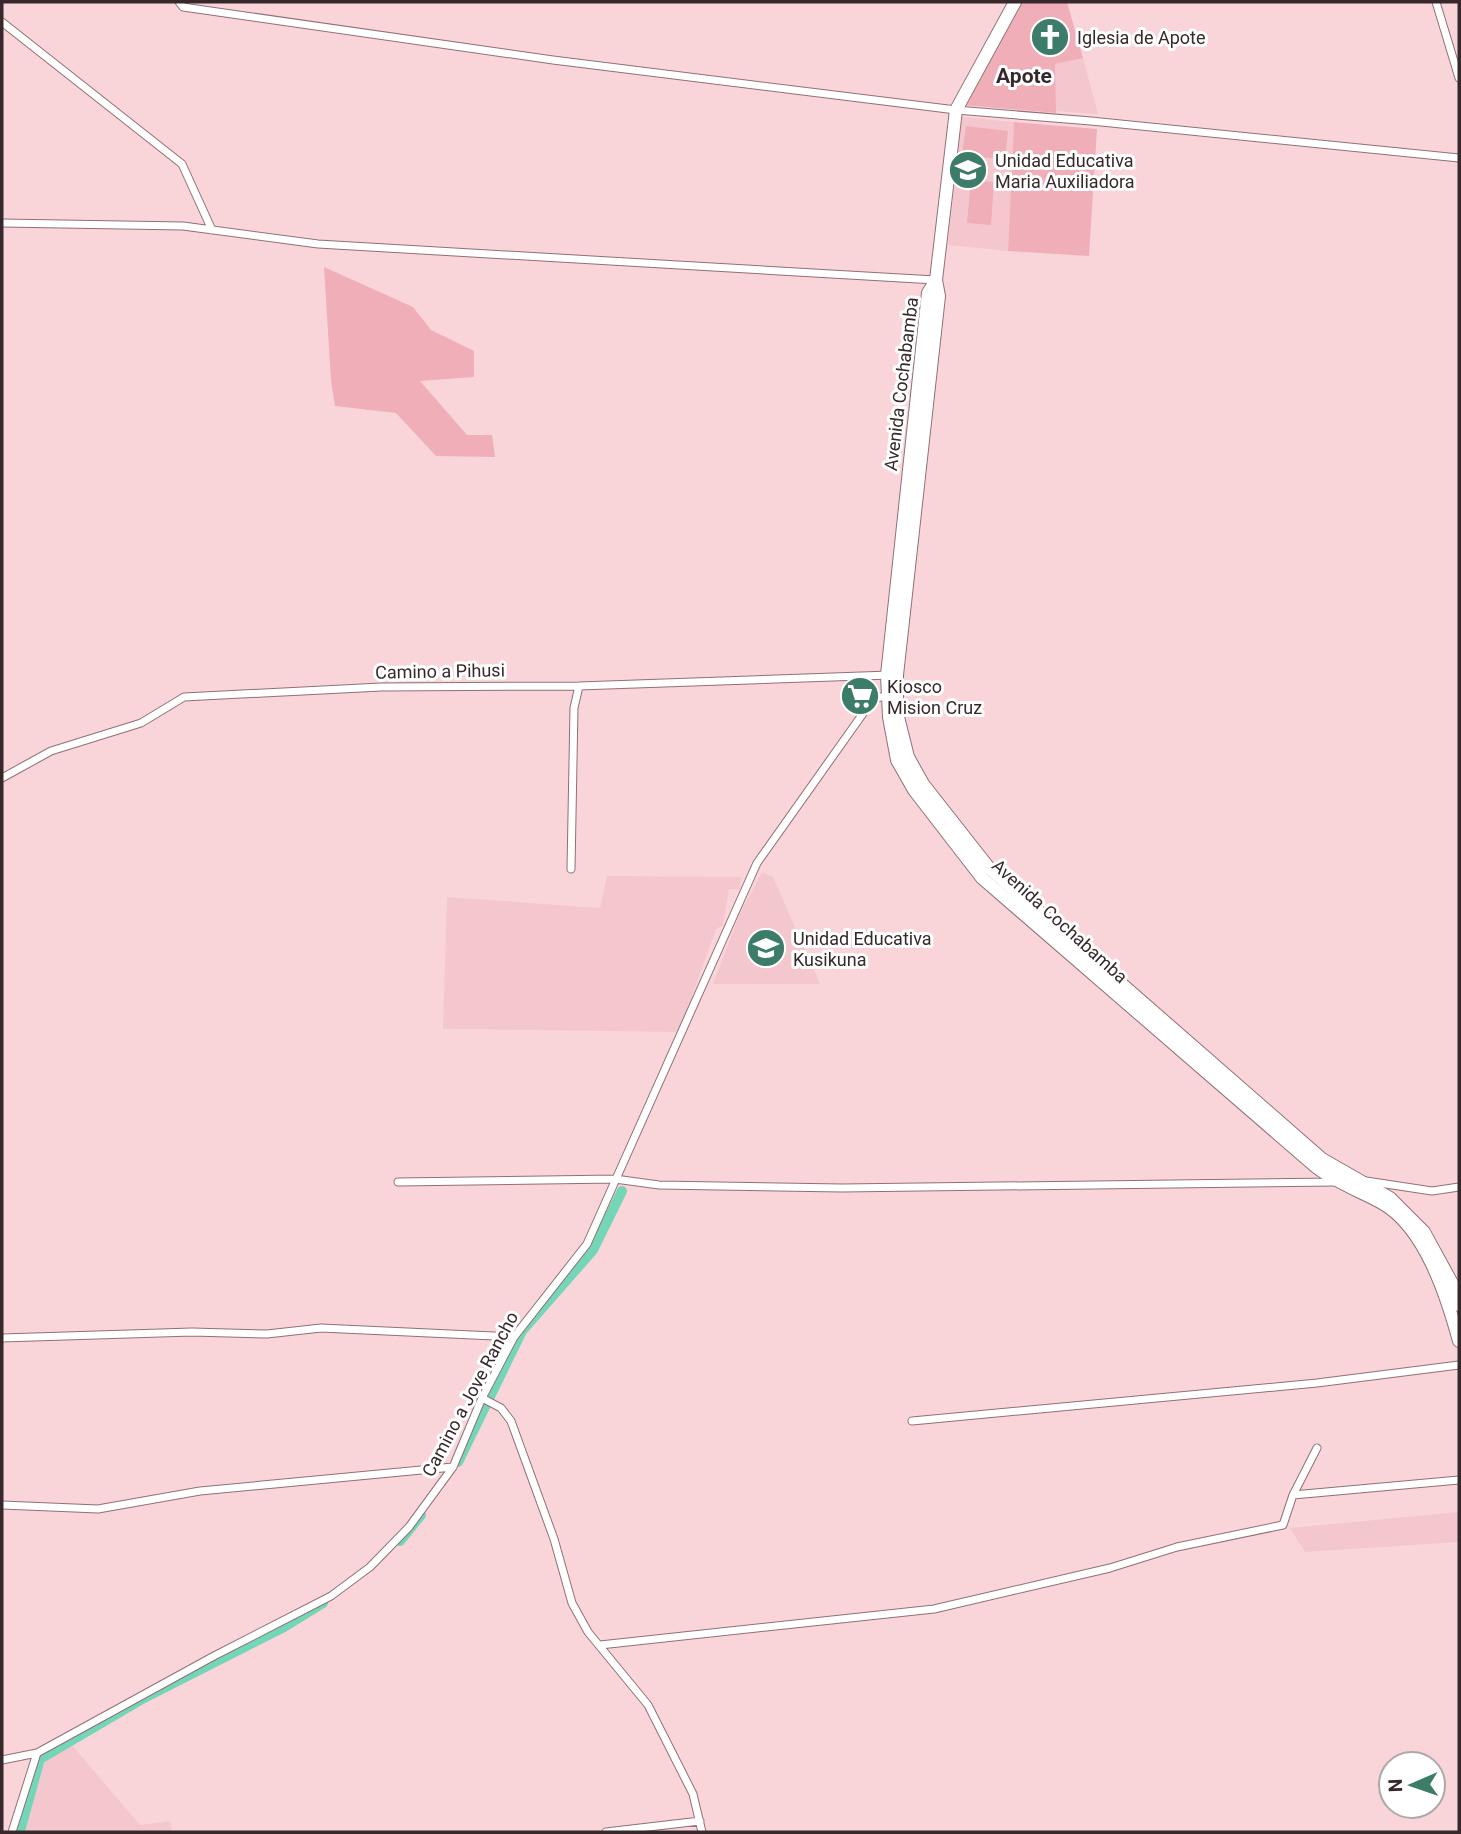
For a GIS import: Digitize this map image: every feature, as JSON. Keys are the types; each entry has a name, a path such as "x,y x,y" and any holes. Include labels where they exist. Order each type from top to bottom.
{"main road":[{"name":"Avenida Cochabamba","path":"1015,2 956,110 936,280 928,293 924,378 892,675 892,743 905,775 982,878 1336,1182 1385,1204 1417,1237 1445,1290 1459,1341"},
{"name":"Avenida Cochabamba","path":"891,696 913,766 923,784 1001,882 1322,1159 1354,1180 1390,1198 1424,1232 1453,1285 1459,1305"}],"street":[{"path":"179,2 183,7 276,22 956,110 1104,122 1459,158"},
{"path":"1436,2 1459,78"},
{"path":"2,22 182,164 212,230"},
{"path":"2,223 183,226 318,244 936,280"},
{"name":"Camino a Pihusi","path":"2,778 51,751 141,723 184,697 381,687 579,686 892,675"},
{"path":"571,869 574,708 579,686"},
{"name":"Camino a Jove Rancho","path":"2,1760 37,1753 214,1656 331,1596 370,1567 410,1527 453,1466 482,1398 513,1337 587,1244 680,1041 712,957 757,863 874,698 891,696"},
{"path":"398,1182 615,1179 659,1185 842,1188 1354,1180 1432,1191 1459,1187"},
{"path":"2,1338 192,1332 267,1334 321,1328 513,1337"},
{"path":"912,1421 1317,1383 1459,1365"},
{"path":"482,1398 501,1408 511,1421 555,1539 572,1603 588,1632 648,1705 693,1794 702,1832"},
{"path":"600,1645 934,1609 1110,1567 1177,1547 1283,1525 1293,1495 1317,1448"},
{"path":"2,1505 98,1509 200,1491 453,1466"},
{"path":"1293,1495 1459,1480"},
{"path":"12,1832 37,1753"},
{"path":"606,1832 699,1822"}],"shaded area":[{"path":"1021,2 1067,2 1083,58 1055,64 1056,113 962,105"},
{"path":"1083,58 1098,114 1055,111 1055,64"},
{"path":"962,117 1014,122 1008,251 948,245"},
{"path":"1014,122 1097,129 1089,256 1008,251"},
{"path":"966,126 1008,131 1005,160 962,154"},
{"path":"971,180 994,182 991,225 967,223"},
{"path":"324,267 413,307 431,330 474,351 474,377 420,381 467,435 492,435 495,457 436,456 396,413 335,406"},
{"name":"Unidad Educativa Kusikuna","path":"762,872 773,877 820,984 713,984 740,913"},
{"path":"607,876 741,877 740,889 729,889 723,925 716,929 679,1032 443,1029 447,897 600,908"},
{"path":"1459,1512 1459,1542 1305,1552 1290,1528"},
{"path":"71,1744 140,1825 171,1821 172,1832 24,1832 45,1761"}],"waterway":[{"path":"458,1462 522,1331 593,1250 622,1191"},
{"path":"400,1541 421,1515"},
{"path":"16,1832 20,1831 40,1759 144,1698 284,1627 323,1603"}],"place":[{"name":"Iglesia de Apote","path":"1050,37"},
{"name":"Unidad Educativa Maria Auxiliadora","path":"968,170"},
{"name":"Kiosco Mision Cruz","path":"860,696"},
{"name":"Unidad Educativa Kusikuna","path":"766,948"}],"district":[{"name":"Apote","path":"1024,76"}]}
